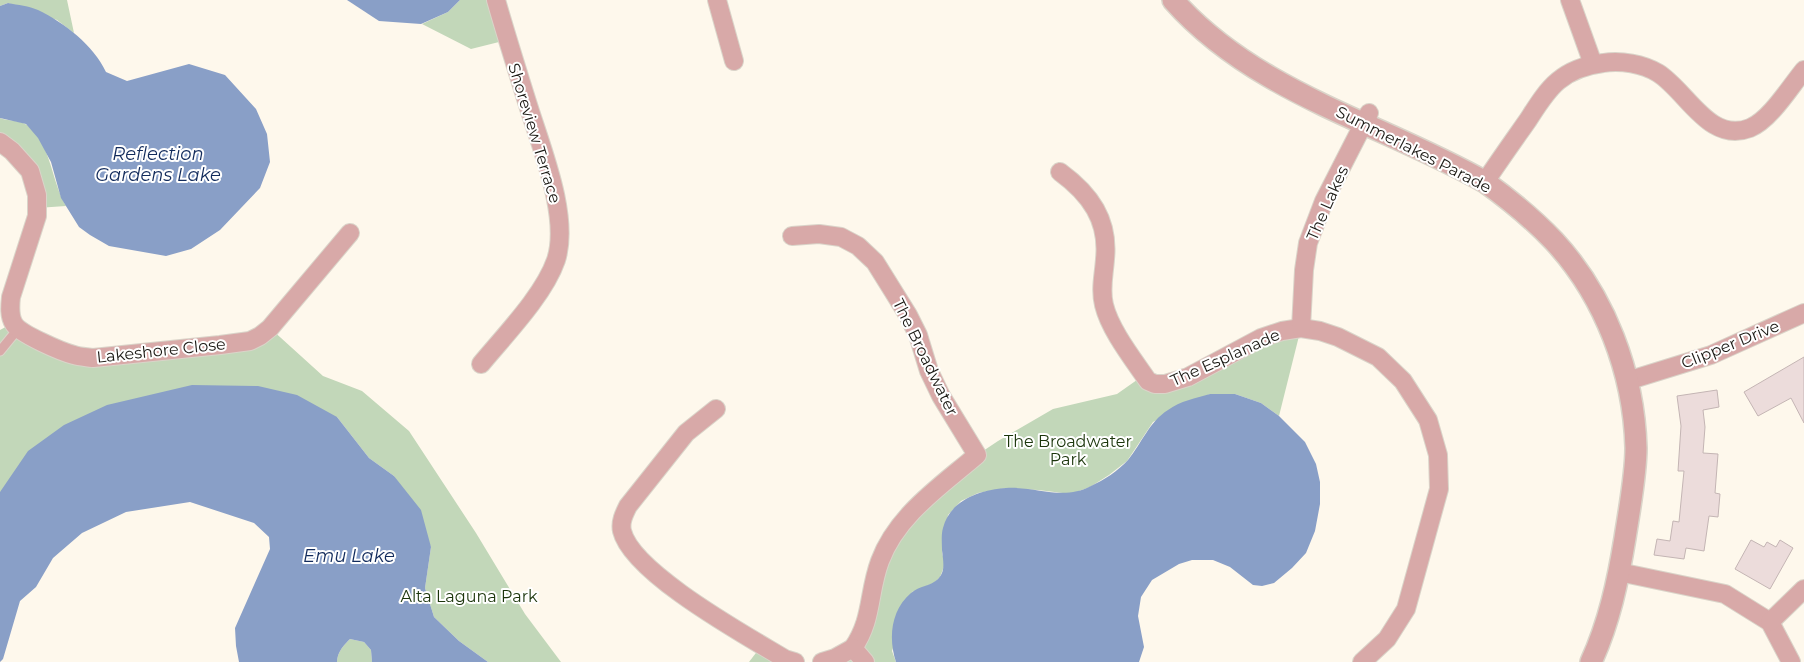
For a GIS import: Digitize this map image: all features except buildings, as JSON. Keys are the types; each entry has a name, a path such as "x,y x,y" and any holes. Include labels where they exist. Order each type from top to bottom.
{"street":[{"name":"Shoreview Terrace","path":"481,364 550,276 557,258 559,240 559,212 496,0"},
{"path":"716,0 734,61"},
{"name":"Summerlakes Parade","path":"1173,0 1213,40 1287,87 1457,154 1488,178 1546,214 1570,240 1610,302 1627,338 1633,379 1645,418 1647,460 1644,492 1625,573 1591,662"},
{"name":"Summerlakes Parade","path":"1189,0 1216,27 1242,45 1367,118"},
{"path":"1570,0 1593,64"},
{"path":"1488,178 1549,89 1571,71 1593,64 1612,62 1639,65 1657,73 1671,83 1713,125 1723,129 1738,131 1751,128 1765,118 1804,70"},
{"name":"The Lakes","path":"1301,328 1304,270 1308,243 1324,201 1367,118"},
{"path":"0,142 12,151 30,171 37,195 37,216 11,297 10,310 13,323 18,329"},
{"name":"The Esplanade","path":"1060,172 1077,184 1089,199 1100,218 1105,237 1106,258 1102,284 1104,304 1110,323 1148,381 1155,384 1165,384 1188,377 1261,338 1282,331 1301,328"},
{"name":"Lakeshore Close","path":"18,329 74,356 94,358 250,341 270,328 350,233"},
{"name":"The Broadwater","path":"792,236 819,234 841,237 858,246 875,262 908,315 918,335 941,396 977,456 913,510 895,532 880,559 873,581 868,620 862,636 853,648"},
{"name":"Clipper Drive","path":"1633,379 1711,355 1804,313"},
{"path":"1301,328 1320,331 1338,337 1378,357 1404,381 1428,420 1438,455 1439,489 1406,609 1387,639 1362,662"},
{"path":"716,409 686,433 628,506 622,517 622,531 628,545 643,562 678,592 785,659 795,662"},
{"path":"1625,573 1725,594 1770,622 1791,662"},
{"name":"Summerlakes Parade","path":"1606,662 1622,616 1625,573"},
{"path":"1770,622 1804,589"},
{"path":"822,662 853,648 865,662"}],"lane":[{"path":"0,351 18,329"}],"green space":[{"path":"0,0 67,0 74,33 57,20 8,3 0,6"},
{"path":"460,0 496,0 507,40 471,49 422,24 448,12"},
{"path":"0,118 24,123 35,133 42,143 66,206 37,208 37,195 0,142"},
{"name":"Alta Laguna Park","path":"13,323 74,355 220,345 270,328 323,376 362,391 409,431 476,533 525,614 561,662 488,662 459,641 434,617 425,588 431,547 394,476 369,458 337,417 0,492 0,330"},
{"name":"The Broadwater Park","path":"1301,328 1279,416 1261,403 1235,394 1210,394 1153,422 1127,461 1090,487 1071,494 1006,488 978,493 961,501 948,515 942,553 945,564 940,577 934,583 912,592 892,651 896,662 823,662 853,648 895,532 977,455 1053,409 1117,394 1144,375 1155,384"},
{"path":"350,639 364,642 371,650 372,662 337,662 343,646"},
{"path":"762,645 795,662 749,662"}],"water":[{"path":"347,0 460,0 448,12 421,24 379,21"},
{"name":"Reflection Gardens Lake","path":"8,3 35,9 58,21 86,44 106,72 127,81 189,64 225,75 256,109 267,134 270,162 260,188 220,230 191,249 166,256 109,246 79,227 61,198 51,162 38,138 26,124 0,118 0,6"},
{"name":"Emu Lake","path":"192,385 258,386 297,395 337,417 369,458 394,476 421,510 431,547 425,588 434,617 459,641 488,662 372,662 371,650 364,642 350,639 343,646 337,662 239,662 235,628 270,549 269,537 254,523 190,502 126,512 82,533 53,558 36,587 20,601 3,659 0,662 0,492 28,451 64,425 107,405"},
{"path":"1210,394 1235,394 1261,403 1279,416 1305,442 1316,464 1320,482 1320,504 1315,531 1306,553 1292,568 1274,583 1262,586 1253,585 1230,567 1213,560 1192,560 1179,564 1152,580 1141,597 1138,616 1144,647 1139,662 896,662 892,643 895,616 904,600 911,593 941,576 943,566 943,528 952,510 959,504 976,494 996,489 1017,488 1060,493 1081,490 1091,486 1111,475 1128,460 1161,415 1178,404"}]}
